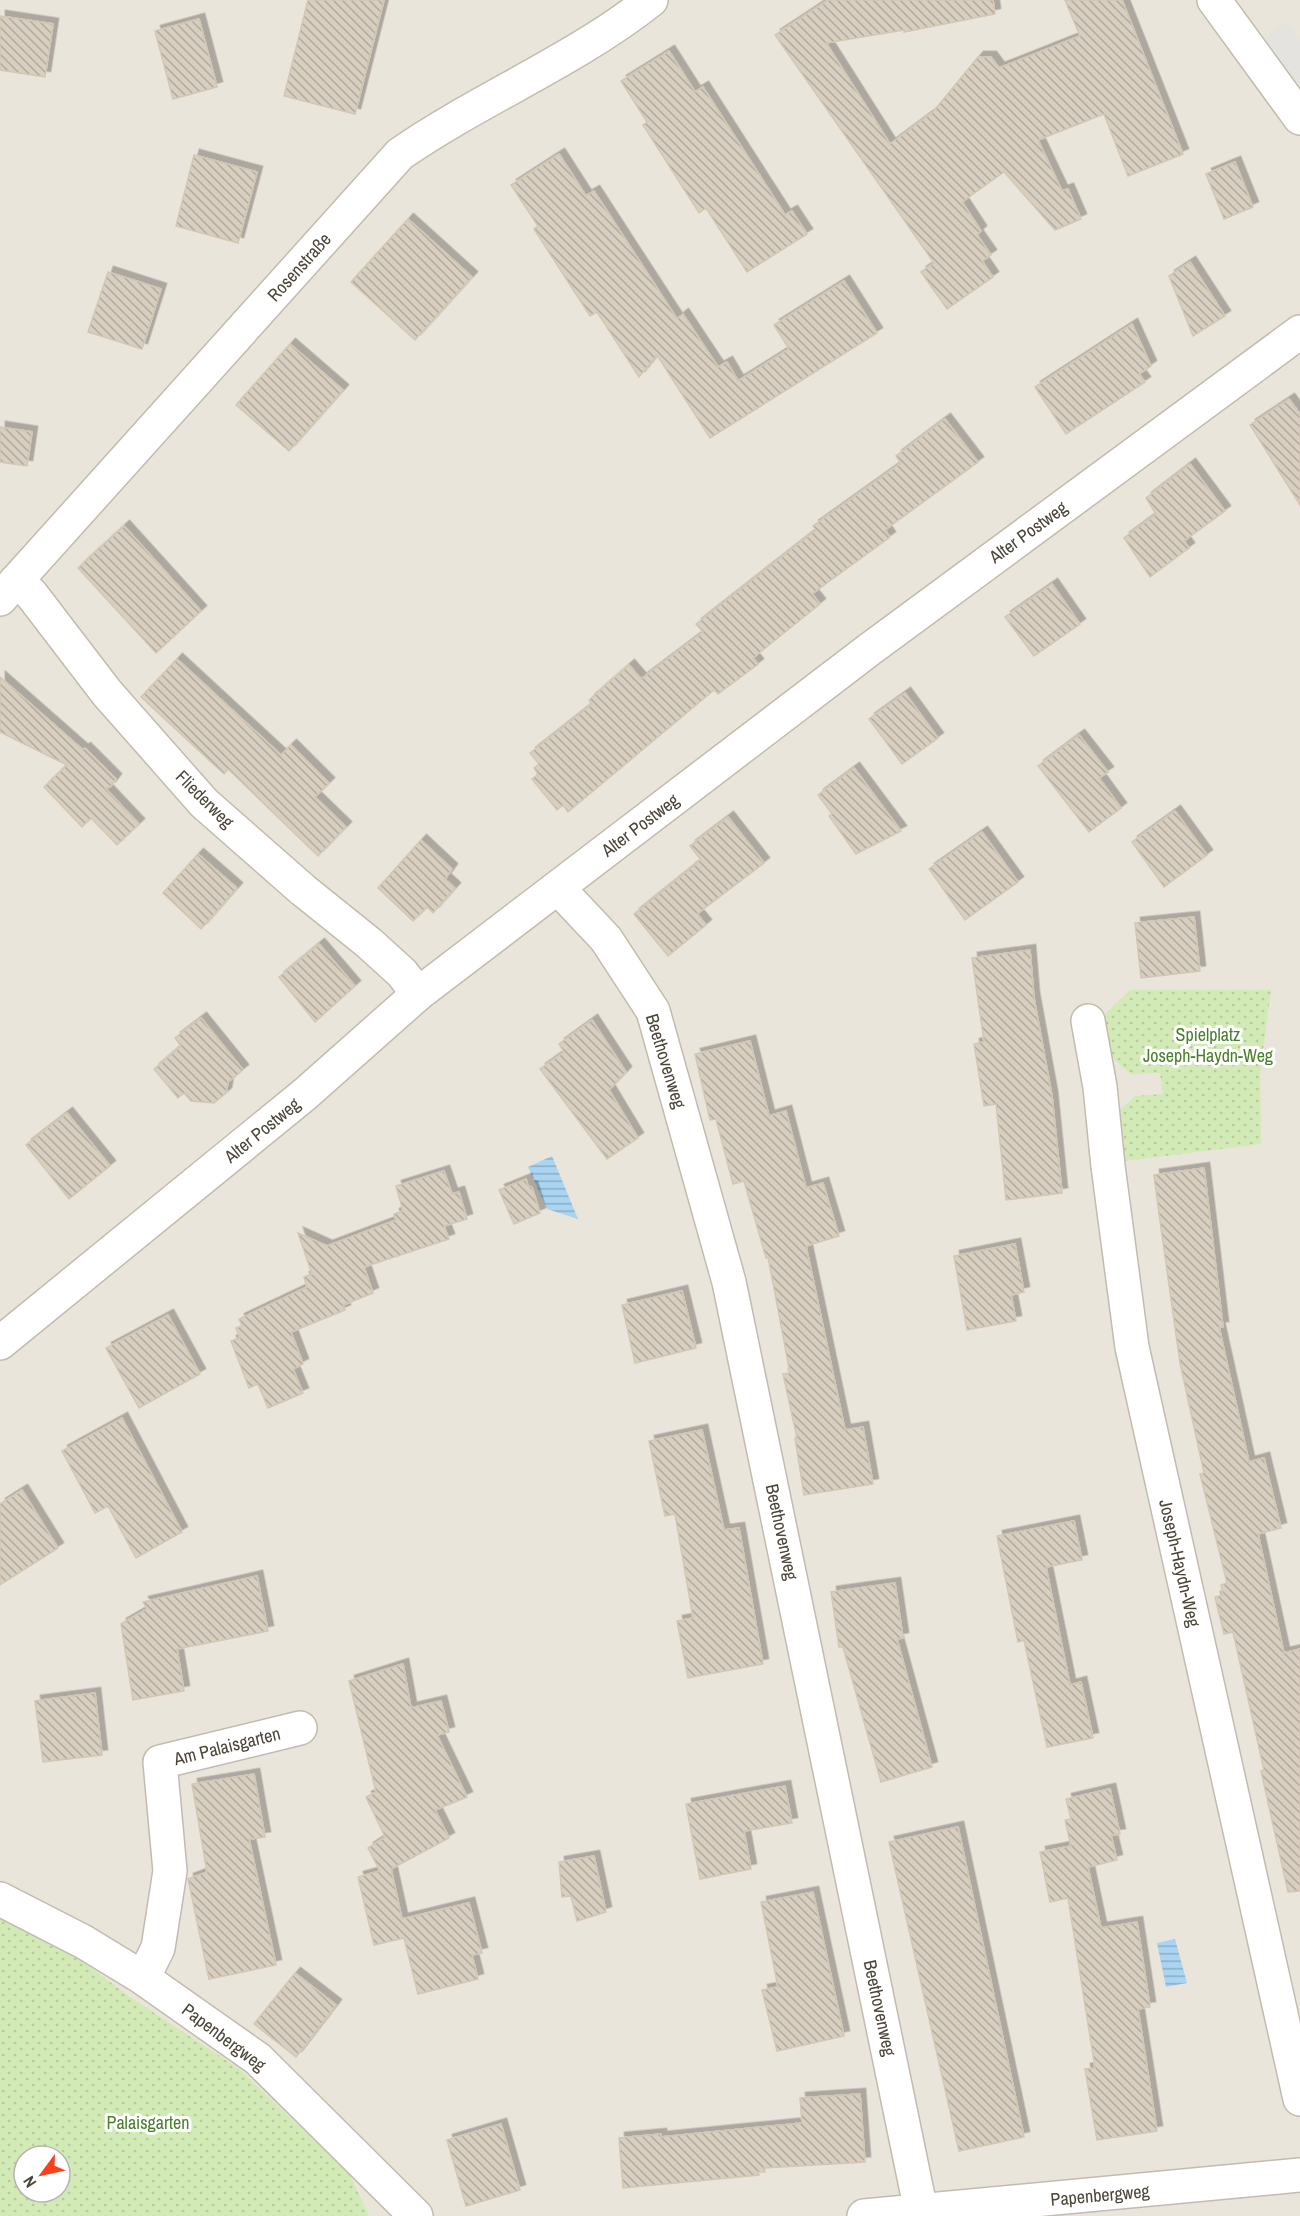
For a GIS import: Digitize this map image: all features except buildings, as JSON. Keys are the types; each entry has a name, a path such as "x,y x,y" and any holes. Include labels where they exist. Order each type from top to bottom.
{"street":[{"name":"Rosenstraße","path":"9,590 400,154 432,132 619,25 651,0"},
{"path":"1214,0 1300,118"},
{"name":"Alter Postweg","path":"0,1343 304,1095 418,994 870,649 1300,332"},
{"name":"Fliederweg","path":"9,590 32,595 107,693 204,803 303,890 369,943 402,974 418,994"},
{"name":"Beethovenweg","path":"558,888 606,939 653,1011 729,1282 921,2211"},
{"name":"Joseph-Haydn-Weg","path":"1088,1021 1101,1087 1108,1166 1132,1347 1300,2099"},
{"name":"Am Palaisgarten","path":"143,1978 158,1948 170,1871 160,1762 300,1728"},
{"name":"Papenbergweg","path":"0,1899 84,1942 143,1978 258,2059 416,2216"},
{"name":"Papenbergweg","path":"864,2216 1300,2175"}],"shaded area":[{"path":"0,0 1300,0 1300,2216 0,2216"},
{"path":"1287,22 1300,40 1300,89 1263,39"}],"green space":[{"name":"Spielplatz Joseph-Haydn-Weg","path":"1130,990 1271,990 1260,1073 1261,1144 1117,1162 1112,1117 1135,1096 1163,1094 1160,1073 1131,1074 1102,1049 1098,1021"},
{"name":"Palaisgarten","path":"0,1918 69,1951 130,1997 238,2068 350,2175 369,2216 0,2216"}],"water":[{"path":"552,1156 578,1219 547,1209 528,1167"},
{"path":"1175,1939 1187,1983 1166,1987 1157,1943"}]}
